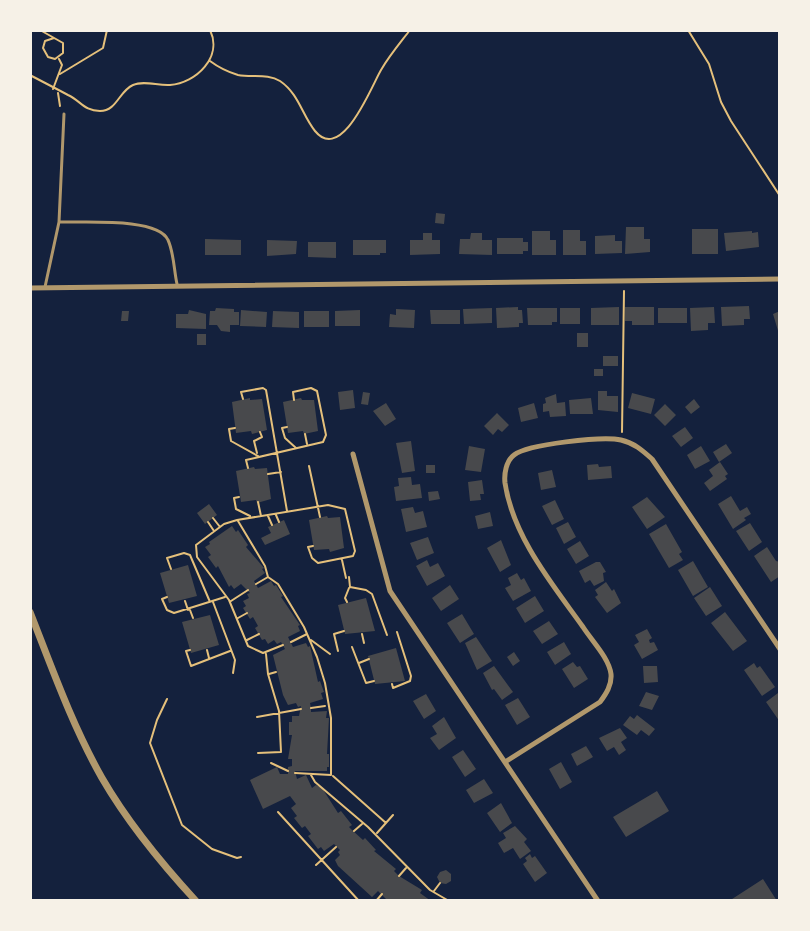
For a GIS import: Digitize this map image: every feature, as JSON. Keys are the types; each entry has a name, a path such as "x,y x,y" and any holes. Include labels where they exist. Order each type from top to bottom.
{"street":[{"path":"30,288 780,279"},
{"path":"505,762 600,702 611,675 603,656 525,539 505,482 508,463 513,456 534,448 593,439 622,440 633,444 652,459 780,649"},
{"path":"353,454 390,591 598,901"},
{"path":"30,612 74,720 102,777 143,840 196,901"}],"lane":[{"path":"45,287 59,222 64,114"},
{"path":"59,222 146,225 160,229 168,240 177,285"}],"path":[{"path":"53,89 54,81 60,74 103,48 107,30"},
{"path":"30,75 68,95 84,108 105,111 112,108 130,86 139,83 170,85 187,80 206,68 213,37 210,30"},
{"path":"210,61 237,74 278,79 305,111 315,131 323,137 334,138 349,129 358,117 383,66 410,30"},
{"path":"688,30 709,64 721,102 731,121 780,196"},
{"path":"42,31 60,40 64,46 58,58 51,59 45,55 42,31"},
{"path":"45,41 54,38"},
{"path":"58,58 62,65 60,74"},
{"path":"58,92 64,114"},
{"path":"622,440 624,281"},
{"path":"243,399 241,392 263,388 269,404 287,512"},
{"path":"248,468 246,460 258,455 323,442 326,435 317,391 311,388 293,392 294,400"},
{"path":"264,406 269,404"},
{"path":"287,427 282,428 285,438 296,448"},
{"path":"235,428 229,429 231,441 258,455"},
{"path":"258,455 254,441 262,437 260,432"},
{"path":"305,434 308,445"},
{"path":"309,466 320,517"},
{"path":"268,474 280,472"},
{"path":"239,497 234,498 236,509 252,518"},
{"path":"258,502 261,516"},
{"path":"283,645 266,653 251,648 230,602 195,553 196,545 220,527 237,520 318,506 345,509 355,551 353,556 318,563 312,558 308,547 313,546"},
{"path":"275,514 279,522"},
{"path":"267,515 272,525"},
{"path":"213,518 220,527"},
{"path":"237,520 265,566 268,577 278,584 310,640 323,676 331,718 331,775"},
{"path":"208,522 214,532"},
{"path":"331,551 333,560"},
{"path":"171,569 167,558 184,553 190,555 235,660 233,673"},
{"path":"341,559 350,587 345,598 347,602"},
{"path":"191,572 197,570"},
{"path":"256,584 268,577"},
{"path":"350,587 372,594 387,635"},
{"path":"230,602 248,590"},
{"path":"167,597 162,599 167,610 178,613 226,596"},
{"path":"185,601 193,618"},
{"path":"369,605 375,603"},
{"path":"237,618 247,613"},
{"path":"213,622 219,619"},
{"path":"338,651 334,634 344,631"},
{"path":"392,684 393,688 410,681 411,670 397,632"},
{"path":"246,641 259,634"},
{"path":"291,642 307,634"},
{"path":"362,634 364,643"},
{"path":"310,640 313,639 330,654"},
{"path":"352,647 366,683 374,681"},
{"path":"190,650 186,651 191,666 231,650"},
{"path":"207,650 210,659"},
{"path":"399,655 405,652"},
{"path":"258,753 281,752 280,713 268,674 266,653"},
{"path":"358,663 369,659"},
{"path":"268,674 276,672"},
{"path":"275,697 283,695"},
{"path":"167,699 150,743 182,825 212,849 241,857"},
{"path":"311,708 328,705"},
{"path":"257,717 301,709"},
{"path":"271,763 288,771"},
{"path":"295,773 331,775 386,823"},
{"path":"311,774 315,782 376,834 434,892 449,901"},
{"path":"278,812 359,901"},
{"path":"376,834 393,815"},
{"path":"354,831 363,823"},
{"path":"316,865 336,847"},
{"path":"399,876 407,866"},
{"path":"434,892 440,883"},
{"path":"376,901 382,894"},
{"path":"539,901 544,901"}],"building":[{"path":"436,213 445,214 444,224 435,223"},
{"path":"626,227 644,227 644,239 650,239 650,252 625,254"},
{"path":"692,229 718,229 718,254 692,254"},
{"path":"563,230 580,230 580,241 586,241 586,255 563,255"},
{"path":"532,231 550,231 550,240 556,240 556,255 532,255"},
{"path":"758,232 759,247 726,251 724,233"},
{"path":"423,233 432,233 432,240 440,240 440,254 410,255 410,240 423,240"},
{"path":"471,233 482,233 482,240 492,240 492,255 459,254 460,239 470,239"},
{"path":"615,235 615,241 622,241 622,253 595,254 595,236"},
{"path":"497,238 523,238 523,242 528,242 528,251 523,251 523,254 497,254"},
{"path":"205,239 241,240 241,255 205,255"},
{"path":"267,240 297,241 296,254 267,256"},
{"path":"353,240 386,240 386,253 353,255"},
{"path":"308,242 336,242 336,258 308,257"},
{"path":"749,306 750,319 744,319 744,325 722,326 721,307"},
{"path":"518,307 522,310 523,323 519,323 519,327 497,328 496,308"},
{"path":"619,307 619,325 591,325 591,308"},
{"path":"625,307 654,307 654,325 632,325 632,321 625,321"},
{"path":"714,307 715,323 708,323 708,330 691,331 690,308"},
{"path":"216,308 239,312 239,325 230,325 230,332 221,331 217,325 209,325 210,311"},
{"path":"492,308 492,323 464,324 463,309"},
{"path":"527,308 557,308 557,322 552,322 552,325 528,325"},
{"path":"560,308 580,308 580,324 560,324"},
{"path":"658,308 687,308 687,323 658,323"},
{"path":"396,309 415,310 414,328 389,327 390,314 396,315"},
{"path":"189,310 206,314 206,329 176,328 176,314 188,314"},
{"path":"241,310 267,312 266,327 240,326"},
{"path":"360,310 360,326 335,326 335,311"},
{"path":"430,310 460,310 460,324 431,324"},
{"path":"122,311 129,311 128,321 121,321"},
{"path":"273,311 299,312 299,328 272,327"},
{"path":"304,311 329,311 329,327 304,327"},
{"path":"780,311 780,334 779,334 773,314"},
{"path":"577,333 588,333 588,347 577,347"},
{"path":"197,334 206,334 206,345 197,345"},
{"path":"603,356 618,356 618,366 603,366"},
{"path":"594,369 603,369 603,376 594,376"},
{"path":"353,390 355,408 340,410 338,392"},
{"path":"598,391 607,391 607,396 618,396 618,412 598,410"},
{"path":"363,392 370,393 368,405 361,404"},
{"path":"632,393 655,399 651,414 628,408"},
{"path":"556,394 557,403 565,402 566,416 550,417 549,411 543,412 545,398"},
{"path":"301,398 314,400 318,431 288,433 283,402"},
{"path":"591,398 593,414 570,414 569,400"},
{"path":"262,399 267,430 252,434 251,431 236,433 232,402"},
{"path":"694,399 700,407 691,414 685,407"},
{"path":"386,403 396,419 385,426 373,411"},
{"path":"534,403 538,418 521,422 518,408"},
{"path":"665,404 676,415 665,426 654,415"},
{"path":"497,413 509,425 502,432 498,429 493,435 484,426"},
{"path":"685,427 693,438 681,447 672,436"},
{"path":"411,441 415,471 402,473 396,443"},
{"path":"726,444 732,453 719,462 713,452"},
{"path":"469,446 485,449 481,472 465,470"},
{"path":"701,446 710,461 695,469 687,455"},
{"path":"720,462 728,474 725,476 727,479 710,491 704,483 713,476 709,470"},
{"path":"598,464 599,467 611,466 612,478 588,480 587,465"},
{"path":"426,465 435,465 435,473 426,473"},
{"path":"267,468 271,499 257,503 256,500 241,502 236,471"},
{"path":"552,470 556,487 541,490 538,473"},
{"path":"411,477 412,485 420,484 422,498 396,501 394,487 399,486 398,478"},
{"path":"482,480 484,494 480,494 481,500 470,501 468,482"},
{"path":"438,491 440,499 429,501 428,492"},
{"path":"731,496 740,511 747,507 751,514 733,529 718,504"},
{"path":"647,497 665,517 647,529 632,507"},
{"path":"555,500 564,519 552,525 542,506"},
{"path":"209,504 217,515 205,524 197,513"},
{"path":"413,507 415,513 423,511 427,527 406,532 401,509"},
{"path":"490,512 493,526 478,529 475,516"},
{"path":"340,517 344,548 330,552 329,549 314,550 309,520"},
{"path":"284,520 290,534 265,545 261,538 271,533 268,527"},
{"path":"568,522 576,537 564,544 556,528"},
{"path":"750,523 762,542 749,551 736,531"},
{"path":"666,524 682,552 679,554 683,560 669,568 649,534"},
{"path":"232,526 264,568 265,573 254,581 258,588 271,581 276,585 300,625 300,631 288,637 293,647 306,643 310,646 318,682 324,692 321,693 323,699 310,703 311,712 327,711 329,767 327,771 295,771 297,779 306,775 312,788 316,785 322,788 338,813 341,811 352,825 349,827 363,840 365,838 374,851 396,869 394,871 399,876 422,890 420,893 431,901 388,901 378,891 372,897 338,866 335,860 340,850 334,844 324,851 321,847 318,849 305,826 302,828 294,818 297,816 291,808 296,804 290,796 263,809 250,780 277,767 280,774 288,774 288,767 292,766 292,759 288,759 292,735 289,735 289,722 292,722 292,716 299,716 301,706 298,707 296,703 288,705 283,695 273,655 285,649 281,642 277,644 274,640 268,644 265,639 262,640 253,617 250,619 243,608 246,606 243,601 249,598 247,594 250,593 241,584 234,589 231,585 229,587 218,566 216,568 208,557 211,555 205,547"},
{"path":"428,537 434,553 417,560 410,543"},
{"path":"501,540 511,565 500,572 487,548"},
{"path":"580,541 589,556 576,564 567,549"},
{"path":"767,547 780,562 780,576 771,582 754,556"},
{"path":"427,560 430,567 438,563 445,576 427,586 416,566"},
{"path":"693,561 708,587 693,596 678,570"},
{"path":"600,562 606,572 603,573 604,581 594,586 590,580 585,583 579,571"},
{"path":"188,565 197,596 169,603 160,573"},
{"path":"517,573 521,580 524,578 531,591 513,601 505,588 511,585 508,578"},
{"path":"606,582 612,591 614,589 621,603 607,613 595,597 598,595 595,590"},
{"path":"450,585 459,599 441,611 432,598"},
{"path":"710,587 722,606 706,616 694,598"},
{"path":"535,596 544,611 525,623 516,608"},
{"path":"366,598 375,631 345,634 338,605"},
{"path":"725,612 747,641 733,651 711,623"},
{"path":"462,614 474,634 460,643 447,623"},
{"path":"210,615 219,645 191,653 182,622"},
{"path":"549,621 558,634 542,644 533,631"},
{"path":"647,629 652,638 650,643 654,642 658,650 642,659 634,645 639,642 635,635"},
{"path":"476,637 492,661 477,670 465,643"},
{"path":"564,642 571,654 555,665 547,652"},
{"path":"396,648 405,681 375,684 368,656"},
{"path":"514,652 520,661 513,666 507,657"},
{"path":"573,662 580,666 588,679 574,688 562,669"},
{"path":"754,663 757,668 760,666 775,687 762,696 744,670"},
{"path":"494,666 513,692 502,700 492,690 483,673"},
{"path":"643,666 657,666 658,682 644,683"},
{"path":"646,692 659,696 652,710 639,706"},
{"path":"778,693 780,696 780,722 766,702"},
{"path":"426,694 436,711 424,719 413,701"},
{"path":"518,698 530,717 517,725 505,705"},
{"path":"637,715 655,729 649,736 641,730 637,735 623,725 630,716 634,719"},
{"path":"444,717 456,738 439,750 430,738 437,734 432,726"},
{"path":"620,728 627,738 621,742 626,750 619,755 614,747 607,751 599,738"},
{"path":"586,746 593,757 577,766 571,754"},
{"path":"463,750 476,769 465,777 452,757"},
{"path":"561,762 572,782 560,789 549,769"},
{"path":"484,779 493,793 474,803 466,790"},
{"path":"657,791 669,811 626,837 613,817"},
{"path":"501,803 512,823 500,832 487,813"},
{"path":"515,826 527,839 524,842 531,851 520,859 513,848 504,853 498,843 506,838 503,833"},
{"path":"530,854 547,873 535,882 523,864"},
{"path":"446,870 451,874 451,881 440,883 437,877"},
{"path":"763,879 777,901 729,901"}]}
